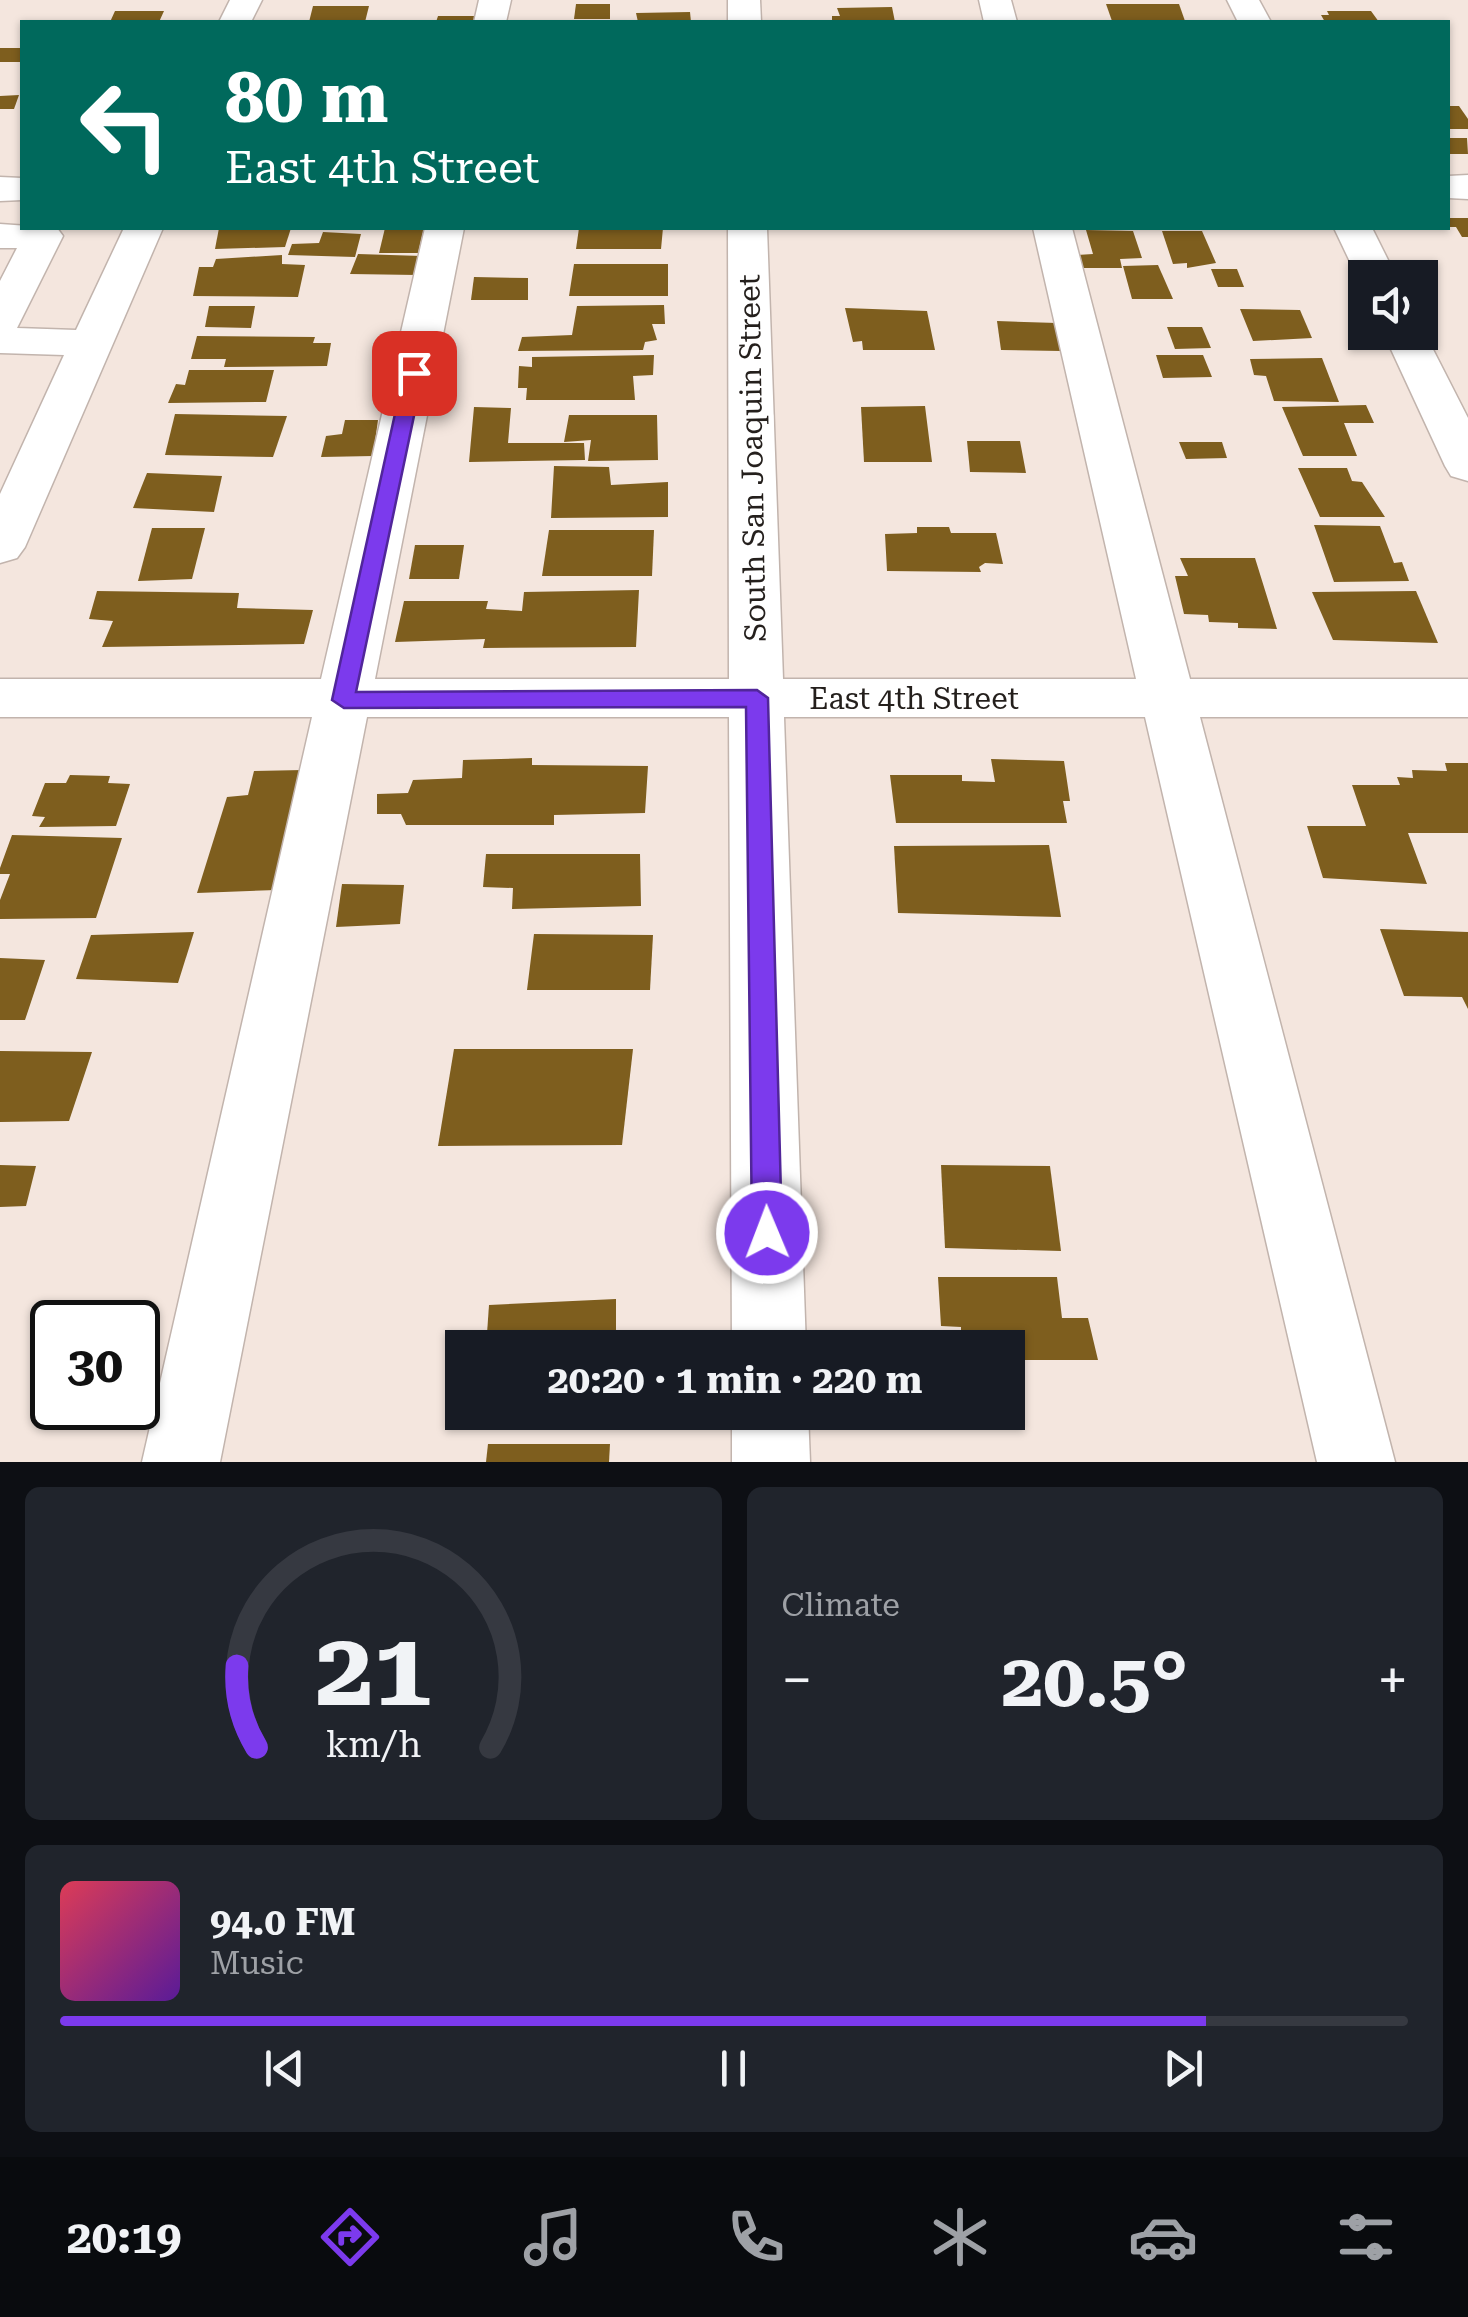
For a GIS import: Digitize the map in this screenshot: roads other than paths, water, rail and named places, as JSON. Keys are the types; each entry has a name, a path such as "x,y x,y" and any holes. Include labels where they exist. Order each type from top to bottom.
{"street":[{"path":"0,548 142,230"},
{"path":"181,1462 444,230"},
{"name":"South San Joaquin Street","path":"748,230 769,1330"},
{"path":"1052,230 1356,1462"},
{"path":"1354,230 1368,260"},
{"path":"0,236 43,236 7,318 0,384"},
{"path":"7,318 92,343"},
{"path":"1413,350 1468,466"},
{"name":"East 4th Street","path":"0,698 1468,698"},
{"path":"770,1430 771,1462"}]}
